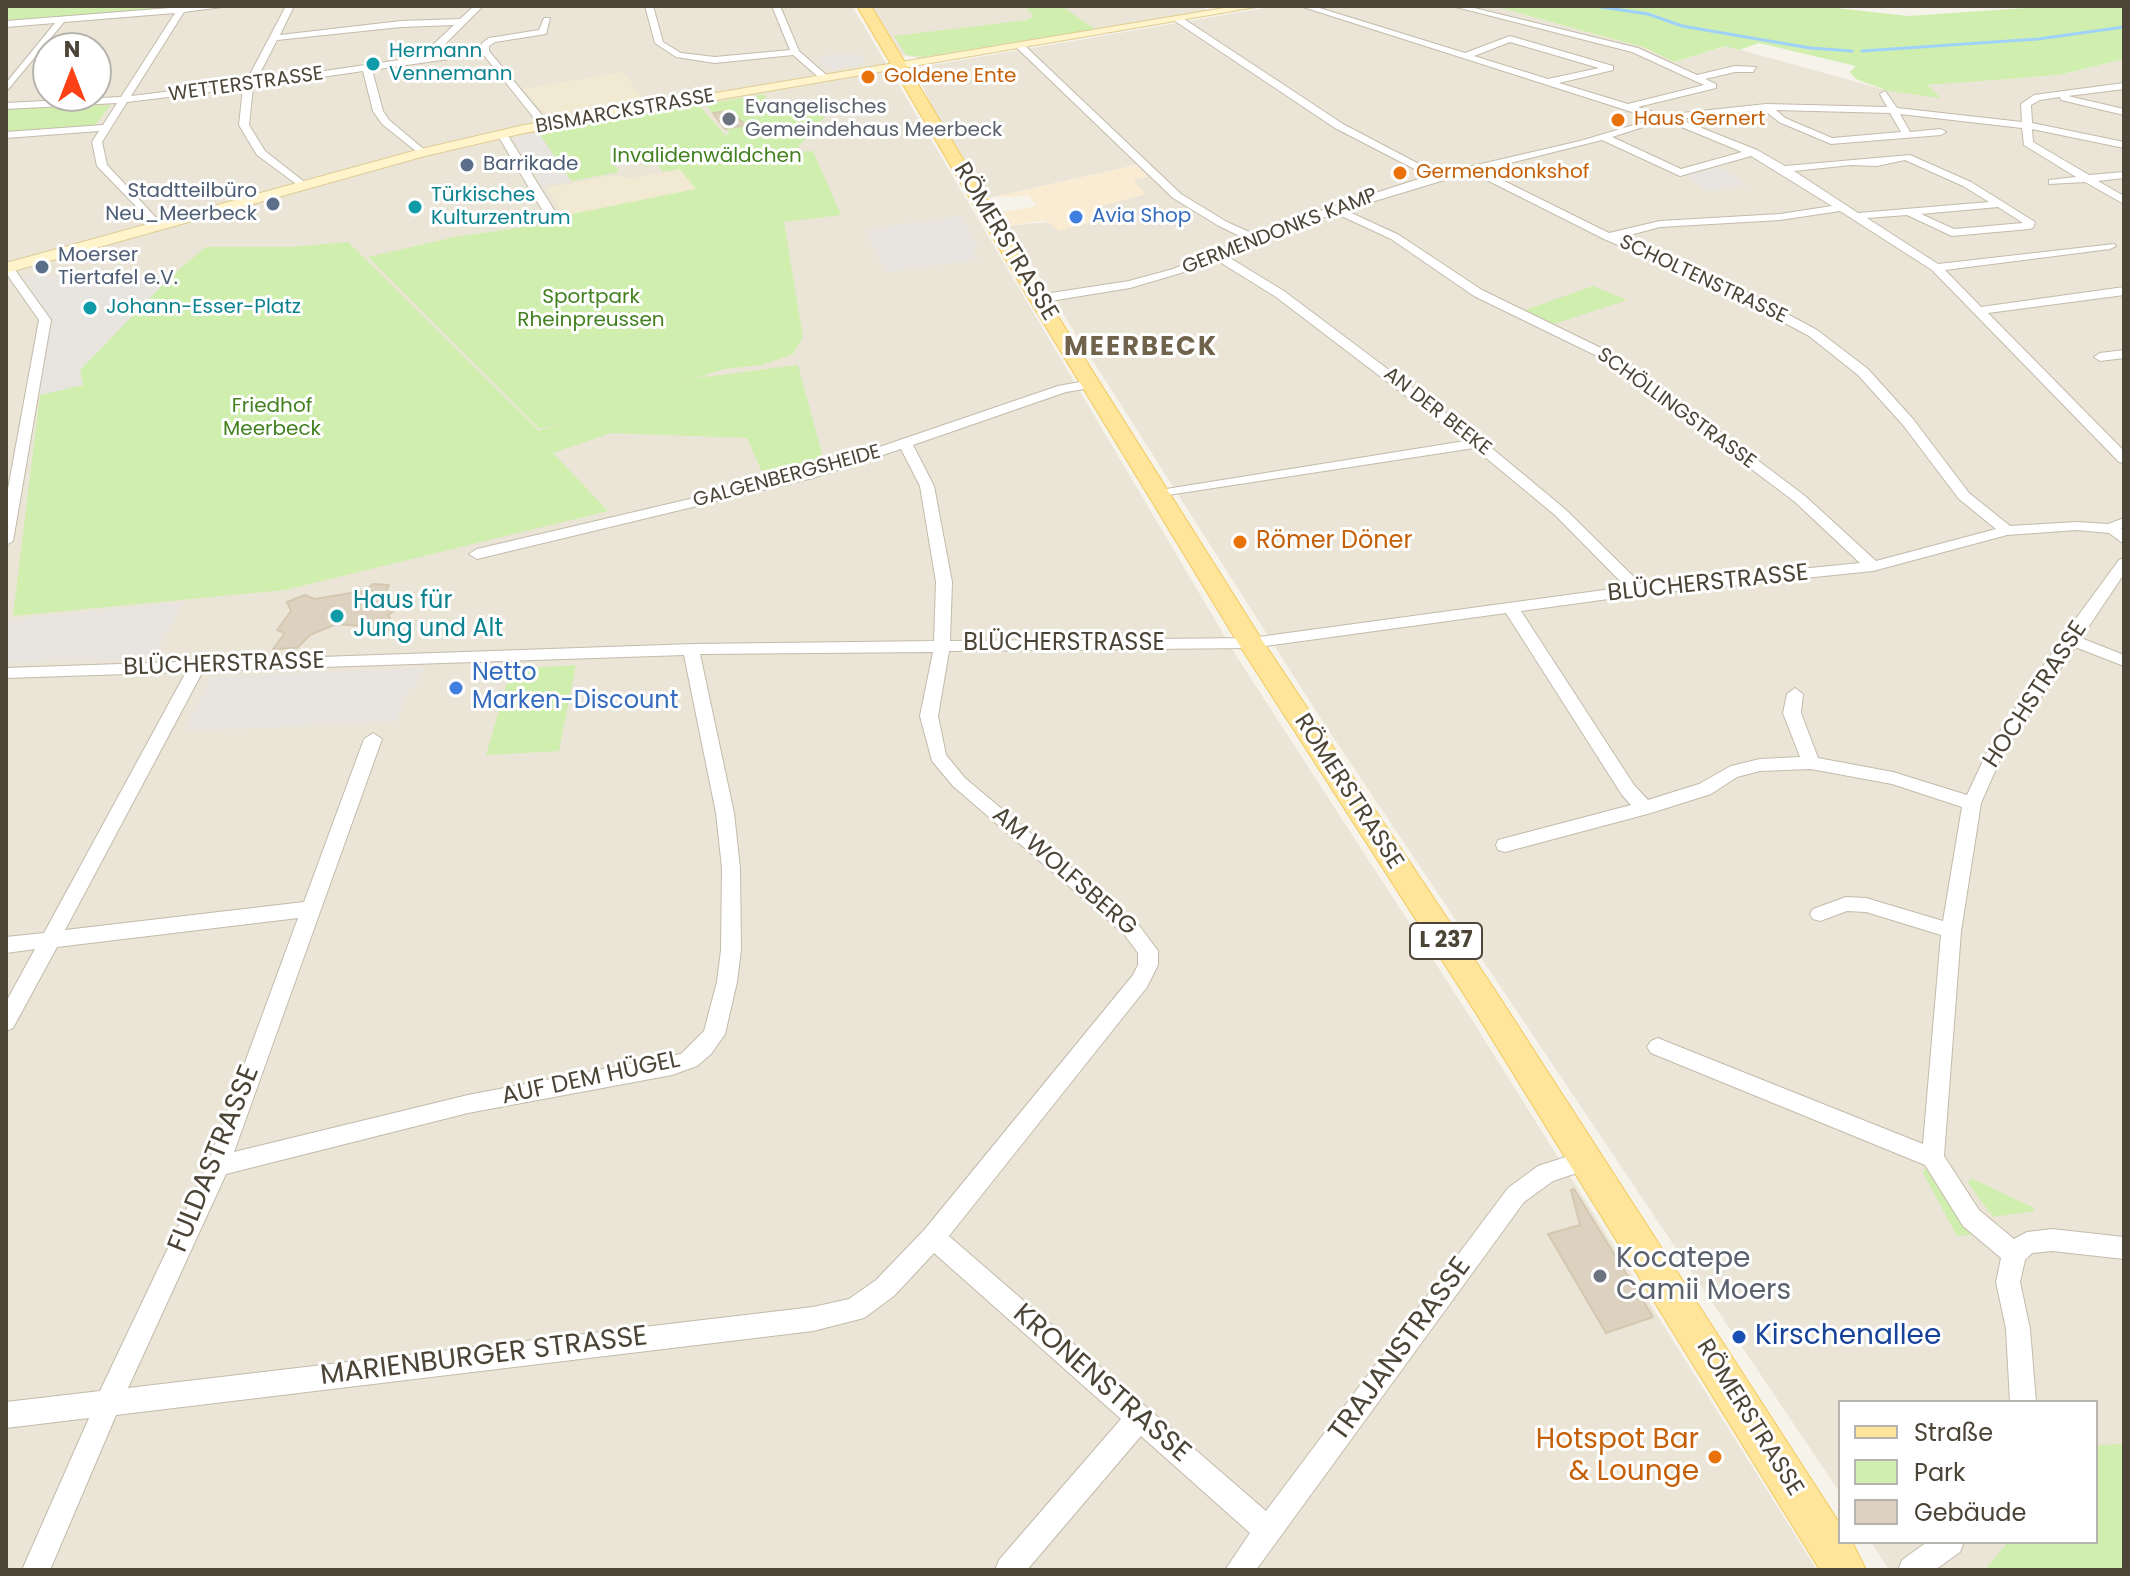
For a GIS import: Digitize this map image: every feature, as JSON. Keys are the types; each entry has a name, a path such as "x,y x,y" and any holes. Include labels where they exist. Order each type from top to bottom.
{"main road":[{"name":"RÖMERSTRASSE","path":"864,6 1038,299 1251,643 1587,1160 1845,1570"},
{"name":"BISMARCKSTRASSE","path":"7,267 422,153 502,134 1256,6"}],"street":[{"path":"6,24 226,6"},
{"path":"290,6 249,85 244,125 261,153 303,186"},
{"path":"423,60 479,6"},
{"path":"649,6 659,43 679,55 715,60 795,52"},
{"path":"776,6 795,52 826,79"},
{"path":"1304,6 1660,118 1674,119 1766,107 1846,104 1893,110 1978,114 2026,125 2077,130 2124,145"},
{"path":"1456,6 1635,50 1713,86 1626,107"},
{"path":"158,226 102,166 97,142 181,10"},
{"path":"6,89 62,19"},
{"path":"1178,19 1339,126 1437,177"},
{"name":"WETTERSTRASSE","path":"6,106 121,101 485,51 485,45 492,40 543,32 547,20"},
{"path":"274,38 414,23 462,22"},
{"path":"1463,57 1510,39 1610,68 1549,82"},
{"path":"1020,46 1177,196 1223,224 1258,240"},
{"path":"485,51 546,126"},
{"path":"367,68 378,111 385,122 422,153"},
{"path":"1696,78 1735,69 1753,69"},
{"path":"2123,199 2028,143 2026,125 2028,101 2124,86"},
{"path":"1885,94 1907,135"},
{"path":"2055,95 2124,112"},
{"path":"1766,107 1782,120 1831,141 1941,132"},
{"name":"GERMENDONKS KAMP","path":"1038,299 1130,284 1218,256 1335,209 1437,177 1603,137 1660,118"},
{"path":"1674,119 1786,169 1936,268 2124,459"},
{"path":"6,135 104,128"},
{"path":"502,134 553,218"},
{"path":"1603,137 1680,173 1753,152"},
{"path":"1786,169 1851,162 1877,163 1906,157 1967,184 2029,222 2029,226 1952,233 1905,210"},
{"name":"SCHOLTENSTRASSE","path":"1472,169 1608,237 1759,303 1837,350 1887,396 1964,496 2007,531"},
{"path":"2053,182 2124,175"},
{"path":"1856,216 2000,204"},
{"path":"1608,237 1660,224 1780,217 1844,207"},
{"name":"SCHÖLLINGSTRASSE","path":"1335,209 1395,237 1478,293 1599,352 1673,403 1800,499 1873,566"},
{"path":"1936,268 2110,246"},
{"name":"AN DER BEEKE","path":"1218,256 1293,303 1477,443 1560,512 1638,590"},
{"path":"6,541 45,320 7,267"},
{"path":"1979,311 2118,292 2124,300"},
{"path":"2100,357 2124,354"},
{"name":"GALGENBERGSHEIDE","path":"477,554 813,474 1063,389 1091,384"},
{"path":"1160,494 1477,443"},
{"path":"906,444 927,486 937,530 944,582 942,645"},
{"name":"BLÜCHERSTRASSE","path":"6,673 693,649 1251,643 1638,590 1873,566 2007,531 2077,526 2120,530"},
{"name":"HOCHSTRASSE","path":"1933,1158 1951,931 1972,803 1995,752 2124,563"},
{"path":"1511,608 1628,790 1645,808"},
{"path":"2070,639 2124,661"},
{"name":"AM WOLFSBERG","path":"933,1237 1140,981 1148,965 1148,951 1131,929 959,782 938,757 929,716 942,645"},
{"name":"AUF DEM HÜGEL","path":"218,1166 468,1104 672,1066 689,1060 704,1048 719,1019 729,966 730,843 691,659 693,649"},
{"path":"6,1022 198,666"},
{"path":"1795,694 1792,713 1811,763"},
{"name":"FULDASTRASSE","path":"36,1570 109,1401 218,1166 373,739"},
{"path":"1505,845 1645,808 1705,789 1731,772 1760,765 1811,763 1893,778 1972,803"},
{"path":"1820,914 1846,904 1866,905 1951,931"},
{"path":"6,945 310,909"},
{"path":"1658,1047 1933,1158 1971,1218 2014,1254"},
{"name":"TRAJANSTRASSE","path":"1239,1570 1516,1195 1546,1173 1587,1160"},
{"name":"MARIENBURGER STRASSE","path":"6,1415 813,1319 855,1310 885,1288 933,1237"},
{"name":"KRONENSTRASSE","path":"933,1237 1268,1531"},
{"path":"2023,1400 2018,1329 2008,1282 2014,1254 2027,1243 2052,1240 2124,1248"},
{"path":"1009,1570 1140,1417"},
{"path":"1912,1570 1947,1544"}],"shaded area":[{"path":"205,6 852,6 1237,657 1465,1009 1817,1570 6,1570 6,22"},
{"path":"872,6 1199,6 1208,11 923,59 902,55"},
{"path":"1277,6 1493,6 1646,48 1674,62 1727,46 1889,91 1951,82 2059,75 2124,59 2124,1570 1889,1570 1872,1544 2098,1544 2098,1400 1838,1400 1838,1490 1323,722 1007,226 1110,216 1097,207 1145,194 1132,180 1147,177 1136,165 989,198 933,109 917,74 926,66"},
{"path":"846,53 862,55 865,60 857,65 832,69 819,66 819,59 811,58"},
{"path":"623,72 646,103 549,118 522,89"},
{"path":"539,133 571,181 542,186 512,138"},
{"path":"1136,165 1148,177 1133,180 1146,194 1098,207 1111,217 1059,231 1045,220 1011,226 1003,212 1036,206 1029,196 994,197"},
{"path":"1721,167 1748,186 1706,191 1685,175"},
{"path":"680,169 697,190 563,216 547,188 613,175 632,178"},
{"path":"961,216 979,247 972,249 978,260 886,272 865,229"},
{"name":"Johann-Esser-Platz","path":"24,276 171,276 80,370 83,385 40,395 49,320"},
{"path":"184,602 153,658 6,663 7,620"},
{"path":"424,668 417,684 409,689 396,722 183,731 211,677"}],"green space":[{"path":"205,6 6,22 6,8"},
{"path":"1061,6 1095,29 923,57 906,55 894,36 1027,20 1034,16 1025,7"},
{"path":"1493,6 1818,6 1908,16 2055,6 2124,6 2124,59 2059,75 1927,85 1941,98 1888,91 1856,79 1850,72 1856,66 1759,43 1739,50 1726,46 1674,62 1646,48"},
{"path":"764,94 773,108 834,100 832,108 794,152 813,151 841,215 784,222 803,337 793,354 762,365 724,369 627,400 697,378 798,365 823,457 763,474 747,438 611,433 553,453 608,511 285,590 13,616 40,395 82,385 80,370 171,276 206,247 291,247 348,242 539,431 566,421 540,429 368,257 455,237 545,224 543,220 696,189 680,169 663,172 657,164 644,166 634,153 610,158 619,172 571,181 539,133 699,105 725,135 730,134 705,104"},
{"path":"6,109 105,112 95,125 6,133"},
{"path":"1593,286 1627,300 1554,324 1525,310"},
{"path":"576,665 559,751 486,755 511,669"},
{"path":"1925,1167 1973,1235 1957,1236 1923,1173"},
{"path":"1971,1178 2035,1211 1993,1217 1968,1183"},
{"path":"2124,1444 2124,1570 1985,1570 2006,1544 2098,1544 2098,1445"}],"building":[{"name":"Evangelisches Gemeindehaus Meerbeck","path":"729,111 746,125 725,129 713,113"},
{"name":"Haus für Jung und Alt","path":"373,584 389,585 382,600 398,608 388,615 396,628 373,635 361,626 336,624 310,635 297,648 273,649 285,633 277,630 291,611 287,602 305,595 314,599 364,591"},
{"name":"Kocatepe Camii Moers","path":"1574,1189 1653,1317 1606,1333 1548,1234 1580,1225 1571,1190"}],"waterway":[{"path":"1594,6 1648,14 1682,26 1810,48 1852,51"},
{"path":"1862,51 2038,39 2124,27"}],"place":[{"name":"Hermann Vennemann","path":"373,64"},
{"name":"Goldene Ente","path":"868,77"},
{"name":"Evangelisches Gemeindehaus Meerbeck","path":"729,119"},
{"name":"Haus Gernert","path":"1618,120"},
{"name":"Barrikade","path":"467,165"},
{"name":"Germendonkshof","path":"1400,173"},
{"name":"Stadtteilbüro Neu_Meerbeck","path":"273,204"},
{"name":"Türkisches Kulturzentrum","path":"415,207"},
{"name":"Avia Shop","path":"1076,217"},
{"name":"Moerser Tiertafel e.V.","path":"42,267"},
{"name":"Johann-Esser-Platz","path":"90,308"},
{"name":"Römer Döner","path":"1240,542"},
{"name":"Haus für Jung und Alt","path":"337,616"},
{"name":"Netto Marken-Discount","path":"456,688"},
{"name":"Kocatepe Camii Moers","path":"1600,1276"},
{"name":"Kirschenallee","path":"1739,1337"},
{"name":"Hotspot Bar & Lounge","path":"1715,1457"}],"district":[{"name":"MEERBECK","path":"1141,348"}],"park label":[{"name":"Invalidenwäldchen","path":"707,157"},
{"name":"Sportpark Rheinpreussen","path":"591,310"},
{"name":"Friedhof Meerbeck","path":"272,418"}]}
